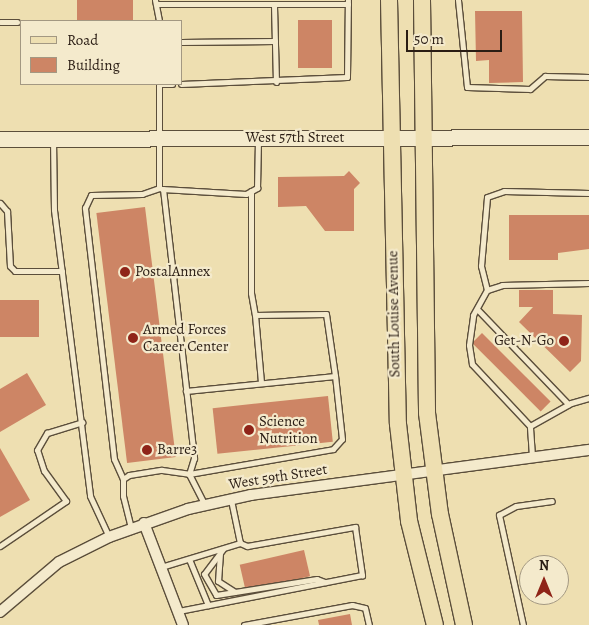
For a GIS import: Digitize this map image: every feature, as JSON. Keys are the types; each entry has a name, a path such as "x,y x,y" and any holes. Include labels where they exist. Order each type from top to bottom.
{"main road":[{"name":"South Louise Avenue","path":"389,0 394,372 402,474 435,625"},
{"name":"South Louise Avenue","path":"422,0 422,137 427,413 433,470 464,625"},
{"name":"West 57th Street","path":"0,139 589,137"}],"street":[{"name":"West 59th Street","path":"0,612 59,562 131,528 205,505 231,499 402,474 589,450"},
{"path":"144,523 183,625"}],"lane":[{"path":"458,0 467,87 530,89 545,76 589,77"},
{"path":"159,20 156,2 274,4 348,2 347,77 276,82 182,84"},
{"path":"274,4 276,82"},
{"path":"0,22 17,22"},
{"path":"182,42 275,40"},
{"path":"159,85 161,188 194,458 189,474 205,505"},
{"path":"131,528 123,480 114,459 85,208 91,196 142,194 161,188 251,191 257,188 258,138"},
{"path":"53,139 54,210 90,496 109,537"},
{"path":"251,191 251,293 255,315 261,382"},
{"path":"487,290 481,266 487,197 504,191 589,193"},
{"path":"0,203 7,210 10,266 15,270 62,270"},
{"path":"532,456 530,426 469,358 476,309 487,290 502,284 589,283"},
{"path":"476,309 568,404"},
{"path":"123,480 162,470 189,474 339,447 335,376 326,314 255,315"},
{"path":"186,391 335,376"},
{"path":"530,426 568,404 589,398"},
{"path":"0,546 66,501 44,471 37,450 47,433 82,422"},
{"path":"178,611 362,575 355,528 247,546 240,542 231,499"},
{"path":"523,625 499,515 516,506 552,501"},
{"path":"161,567 240,542"},
{"path":"224,548 204,574 206,584 216,595 317,579 325,582"},
{"path":"220,553 218,581 225,590 236,592"},
{"path":"189,559 208,605"},
{"path":"244,625 271,622 352,604 366,608 369,625"}],"building":[{"path":"77,0 133,0 133,20 77,20"},
{"path":"475,11 522,11 523,82 489,83 489,60 476,61"},
{"path":"298,20 332,20 332,68 298,68"},
{"path":"349,171 360,183 354,189 354,231 325,231 306,206 278,207 278,177 344,176"},
{"path":"145,207 176,457 127,463 96,213"},
{"path":"509,215 589,215 589,249 558,253 558,260 509,260"},
{"path":"519,290 553,290 553,314 582,315 581,361 570,372 519,322 533,307 519,307"},
{"path":"0,300 39,300 39,337 0,337"},
{"path":"482,333 551,402 541,411 472,343"},
{"path":"27,373 46,405 0,432 0,389"},
{"path":"328,396 333,442 217,454 213,408"},
{"path":"0,448 30,500 0,517"},
{"path":"304,550 310,576 246,591 240,565"},
{"path":"350,614 352,625 319,625 318,620"}],"place":[{"name":"PostalAnnex","path":"125,272"},
{"name":"Armed Forces Career Center","path":"133,338"},
{"name":"Get-N-Go","path":"564,341"},
{"name":"Science Nutrition","path":"249,430"},
{"name":"Barre3","path":"147,450"}]}
